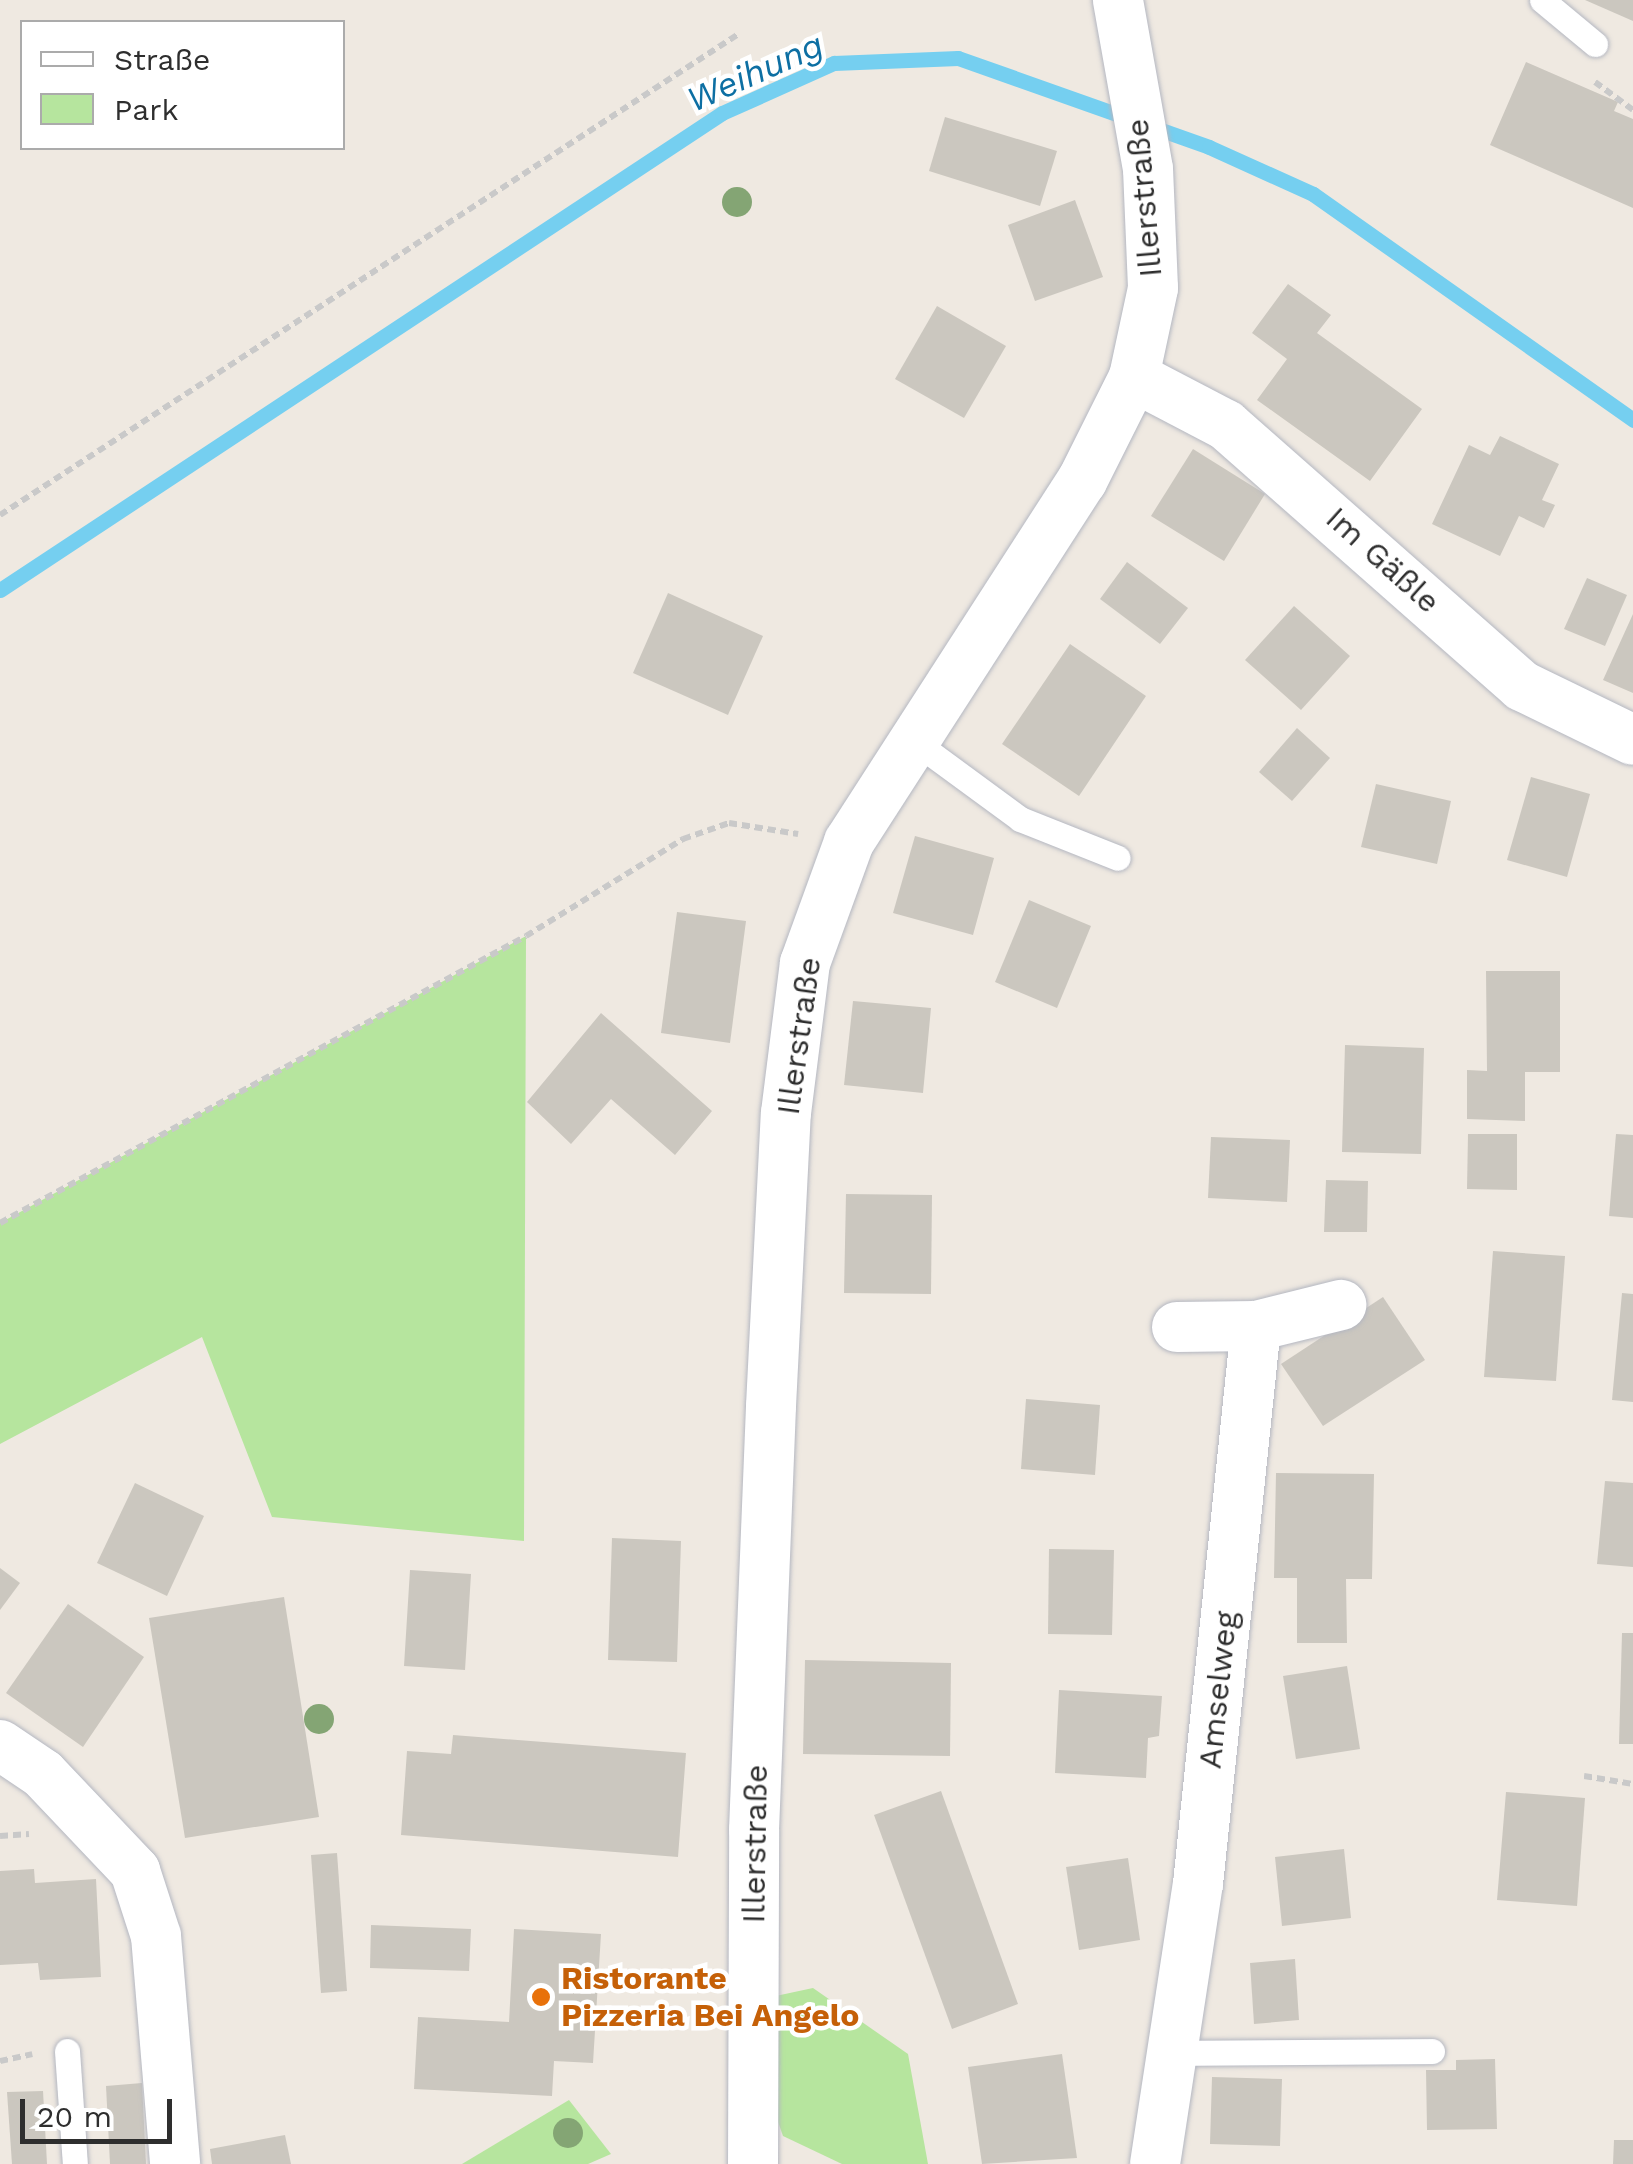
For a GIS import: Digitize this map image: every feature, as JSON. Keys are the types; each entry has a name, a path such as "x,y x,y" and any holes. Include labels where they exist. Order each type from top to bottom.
{"street":[{"name":"Illerstraße","path":"753,2164 754,1830 786,1113 805,962 849,842 1082,481 1134,377 1152,288 1148,170 1121,14"},
{"name":"Im Gäßle","path":"1134,377 1226,424 1522,686 1633,740"},
{"path":"1177,1327 1256,1326 1341,1305"},
{"name":"Amselweg","path":"1156,2164 1198,1884 1256,1326"},
{"path":"0,1745 43,1774 135,1872 156,1936 175,2164"}],"lane":[{"path":"1542,0 1595,44"},
{"path":"914,741 1020,819 1118,858"},
{"path":"1174,2054 1432,2050"},
{"path":"67,2051 75,2164"}],"path":[{"path":"0,515 736,34"},
{"path":"0,1223 526,936 684,840 729,823 849,842"},
{"path":"1584,1776 1633,1784"}],"green space":[{"path":"526,936 524,1541 272,1517 202,1337 0,1444 0,1223"},
{"path":"813,1988 908,2054 928,2164 842,2164 783,2136 765,2085 771,1997"},
{"path":"569,2100 611,2154 588,2164 462,2164"}],"building":[{"path":"1585,0 1633,0 1633,21"},
{"path":"1526,62 1618,102 1614,111 1633,119 1633,208 1490,145"},
{"path":"945,117 1057,151 1040,206 929,171"},
{"path":"1075,200 1103,277 1035,301 1008,225"},
{"path":"1288,284 1331,315 1317,333 1422,409 1370,481 1257,400 1287,359 1252,333"},
{"path":"937,306 1006,346 964,418 895,379"},
{"path":"1500,436 1559,464 1542,500 1555,505 1544,528 1519,516 1500,556 1432,524 1469,445 1490,455"},
{"path":"1193,449 1265,494 1224,561 1151,516"},
{"path":"1127,562 1188,608 1160,644 1100,599"},
{"path":"1587,578 1627,595 1605,646 1564,629"},
{"path":"668,593 763,636 728,715 633,673"},
{"path":"1294,606 1350,656 1301,710 1245,660"},
{"path":"1633,614 1633,693 1603,680"},
{"path":"1070,644 1146,696 1079,796 1002,744"},
{"path":"1297,728 1330,758 1292,801 1259,772"},
{"path":"1531,777 1590,794 1567,877 1507,860"},
{"path":"1376,784 1451,801 1437,864 1361,847"},
{"path":"915,836 994,858 973,935 893,913"},
{"path":"1029,900 1091,926 1057,1008 995,982"},
{"path":"677,912 746,921 730,1043 661,1033"},
{"path":"1486,971 1560,971 1560,1072 1525,1072 1525,1121 1467,1119 1467,1070 1487,1071"},
{"path":"853,1001 931,1008 923,1093 844,1085"},
{"path":"601,1013 712,1111 675,1155 611,1099 571,1144 527,1102"},
{"path":"1345,1045 1424,1048 1421,1154 1342,1152"},
{"path":"1468,1134 1517,1134 1517,1190 1467,1189"},
{"path":"1616,1134 1633,1135 1633,1218 1609,1216"},
{"path":"1211,1137 1290,1140 1287,1202 1208,1198"},
{"path":"1326,1180 1368,1181 1367,1232 1324,1232"},
{"path":"846,1194 932,1195 931,1294 844,1293"},
{"path":"1493,1251 1565,1256 1556,1381 1484,1377"},
{"path":"1622,1293 1633,1294 1633,1402 1612,1400"},
{"path":"1383,1297 1425,1360 1323,1426 1281,1364"},
{"path":"1026,1399 1100,1405 1095,1475 1021,1469"},
{"path":"1276,1473 1374,1474 1372,1579 1346,1579 1347,1643 1297,1643 1297,1578 1274,1578"},
{"path":"1605,1481 1633,1483 1633,1567 1597,1564"},
{"path":"135,1483 204,1516 167,1596 97,1563"},
{"path":"612,1538 681,1541 677,1662 608,1660"},
{"path":"1049,1549 1114,1550 1112,1635 1048,1634"},
{"path":"0,1568 20,1583 0,1610"},
{"path":"410,1570 471,1574 465,1670 404,1666"},
{"path":"284,1597 319,1817 185,1838 149,1618"},
{"path":"68,1604 144,1657 83,1747 6,1693"},
{"path":"1622,1633 1633,1633 1633,1744 1619,1744"},
{"path":"805,1660 951,1663 950,1756 803,1754"},
{"path":"1347,1666 1360,1749 1296,1759 1283,1676"},
{"path":"1059,1690 1162,1696 1159,1736 1148,1738 1146,1778 1055,1773"},
{"path":"453,1735 686,1753 678,1857 401,1835 407,1751 451,1754"},
{"path":"941,1791 1018,2004 952,2029 874,1815"},
{"path":"1506,1792 1585,1798 1577,1906 1497,1900"},
{"path":"1344,1849 1351,1918 1282,1926 1275,1857"},
{"path":"337,1853 347,1991 321,1993 311,1855"},
{"path":"1128,1858 1140,1940 1079,1950 1066,1867"},
{"path":"34,1869 35,1883 96,1879 101,1977 40,1980 38,1963 0,1965 0,1871"},
{"path":"371,1925 471,1929 469,1971 370,1968"},
{"path":"514,1929 601,1934 593,2063 554,2061 552,2096 414,2089 418,2017 509,2022"},
{"path":"1295,1959 1299,2020 1254,2024 1250,1963"},
{"path":"1062,2054 1077,2158 982,2164 968,2067"},
{"path":"1495,2059 1497,2129 1427,2130 1426,2070 1456,2070 1456,2060"},
{"path":"1212,2077 1282,2079 1280,2146 1210,2144"},
{"path":"142,2083 146,2164 110,2164 106,2086"},
{"path":"43,2091 47,2164 12,2164 7,2092"},
{"path":"285,2135 291,2164 212,2164 210,2149"},
{"path":"1614,2140 1633,2140 1633,2164 1613,2164"}],"waterway":[{"name":"Weihung","path":"0,590 722,113 834,63 958,58 1209,147 1313,194 1633,420"}],"place":[{"name":"Ristorante Pizzeria Bei Angelo","path":"541,1997"}]}
